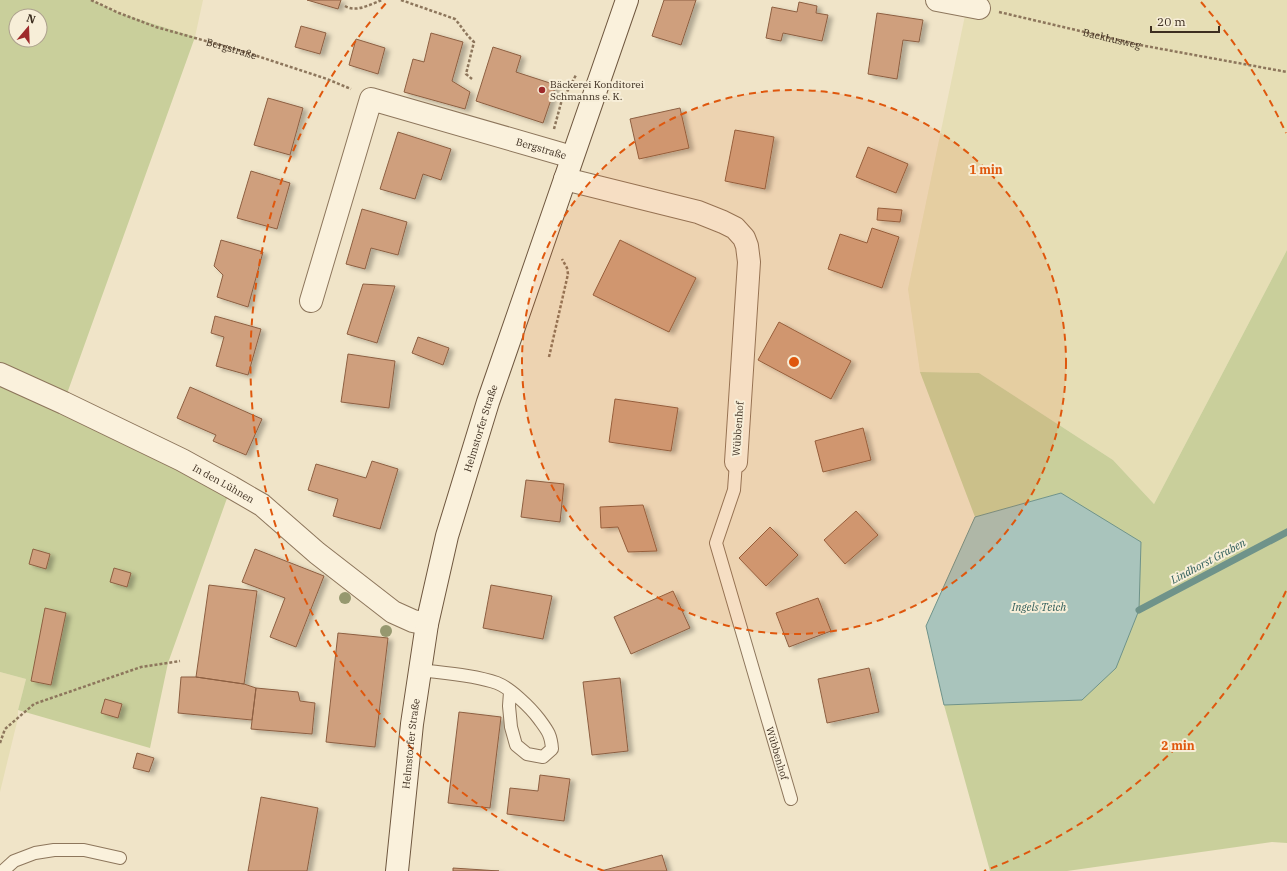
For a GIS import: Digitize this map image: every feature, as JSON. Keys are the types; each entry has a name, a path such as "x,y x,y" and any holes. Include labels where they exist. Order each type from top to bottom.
{"street":[{"name":"Helmstorfer Straße","path":"397,871 412,724 420,670 427,624 447,536 486,410 627,0"},
{"path":"938,0 979,8"},
{"name":"Bergstraße","path":"371,99 572,157"},
{"path":"311,301 371,99"},
{"name":"Wübbenhof","path":"565,179 698,212 735,228 744,238 747,246 749,262 736,462"},
{"name":"In den Lühnen","path":"0,374 71,406 182,460 231,487 262,506 317,553 393,612 413,622 427,624"}],"lane":[{"name":"Wübbenhof","path":"736,462 734,490 716,543 791,799"},
{"path":"420,670 480,679 498,684 510,692 523,701 548,731 552,740 552,749 543,757 527,754 516,745 511,727 509,706 510,692"},
{"path":"3,871 14,861 35,853 54,850 84,850 120,858"}],"path":[{"name":"Bergstraße","path":"91,0 119,13 156,27 245,52 327,79 371,99"},
{"path":"345,6 350,9 357,9 382,0"},
{"path":"401,0 455,19 461,26 464,33 474,42 466,74 472,79"},
{"name":"Backhusweg","path":"979,8 1140,45 1287,72"},
{"path":"549,357 568,274 567,268 560,258"},
{"path":"0,743 5,729 34,704 141,667 180,661"}],"shaded area":[{"path":"91,0 203,0 195,37 119,13"},
{"path":"966,0 1287,0 1287,250 1154,504 1113,460 979,373 920,372 908,289 968,1"},
{"path":"0,672 26,679 0,792"}],"green space":[{"path":"0,0 91,0 119,13 195,37 64,402 231,487 168,663 150,748 18,710 26,679 0,672"},
{"path":"1287,250 1287,843 1272,842 1067,871 990,871 944,705 1082,700 1061,493 975,517 920,372 979,373 1113,460 1154,504"}],"water":[{"name":"Ingels Teich","path":"1061,493 1141,542 1139,610 1116,668 1082,700 944,705 926,626 975,517"}],"building":[{"path":"307,0 341,0 338,9"},
{"path":"664,0 696,0 681,45 652,36"},
{"path":"799,2 817,6 816,13 828,15 822,41 783,33 781,41 766,38 772,7 797,12"},
{"path":"877,13 923,20 919,42 903,40 897,79 868,74"},
{"path":"301,26 326,33 320,54 295,47"},
{"path":"431,33 463,42 452,81 470,92 465,109 404,92 413,59 424,62"},
{"path":"356,39 385,48 378,74 349,65"},
{"path":"493,47 521,56 516,72 556,85 543,123 476,101"},
{"path":"268,98 303,108 290,155 254,145"},
{"path":"680,108 689,148 639,159 630,119"},
{"path":"735,130 774,137 765,189 725,181"},
{"path":"398,132 451,149 441,180 423,174 415,199 380,189"},
{"path":"868,147 908,164 896,193 856,177"},
{"path":"251,171 290,183 277,229 237,218"},
{"path":"878,208 902,210 900,222 877,220"},
{"path":"362,209 407,222 398,255 371,248 365,269 346,264"},
{"path":"872,228 899,237 882,288 828,269 840,234 867,243"},
{"path":"221,240 263,252 248,307 217,297 223,275 214,266"},
{"path":"620,240 696,278 669,332 593,295"},
{"path":"363,284 395,286 377,343 347,334"},
{"path":"215,316 261,329 248,375 216,366 224,337 211,333"},
{"path":"779,322 851,361 831,399 758,360"},
{"path":"418,337 449,348 443,365 412,353"},
{"path":"348,354 395,361 389,408 341,402"},
{"path":"190,387 262,419 246,455 213,441 216,435 177,418"},
{"path":"615,399 678,408 671,451 609,442"},
{"path":"863,428 871,460 823,472 815,441"},
{"path":"372,461 398,469 380,529 333,516 338,499 308,490 316,464 366,478"},
{"path":"526,480 564,484 560,522 521,517"},
{"path":"643,505 657,551 628,552 618,527 601,528 600,507"},
{"path":"856,511 878,535 845,564 824,540"},
{"path":"770,527 798,555 766,586 739,558"},
{"path":"33,549 50,554 46,569 29,564"},
{"path":"255,549 324,576 296,647 270,637 285,598 242,582"},
{"path":"114,568 131,573 127,587 110,582"},
{"path":"209,585 257,591 244,684 196,677"},
{"path":"491,585 552,596 543,639 483,628"},
{"path":"673,591 690,628 631,654 614,617"},
{"path":"818,598 831,631 789,647 776,613"},
{"path":"45,608 66,613 51,685 31,681"},
{"path":"338,633 388,638 375,747 326,742"},
{"path":"869,668 879,712 827,723 818,679"},
{"path":"181,677 196,677 244,684 256,688 252,720 178,713"},
{"path":"620,678 628,751 592,755 583,682"},
{"path":"256,688 298,692 300,701 315,703 312,734 251,729"},
{"path":"105,699 122,704 118,718 101,713"},
{"path":"459,712 501,717 490,808 448,803"},
{"path":"137,753 154,758 149,772 133,768"},
{"path":"540,775 570,779 564,821 507,814 510,788 538,791"},
{"path":"261,797 318,808 307,871 248,871"},
{"path":"662,855 667,871 601,871"},
{"path":"453,868 499,871 453,871"}],"waterway":[{"name":"Lindhorst Graben","path":"1139,610 1287,532"}],"place":[{"name":"Bäckerei Konditorei Schmanns e. K.","path":"542,90"}]}
